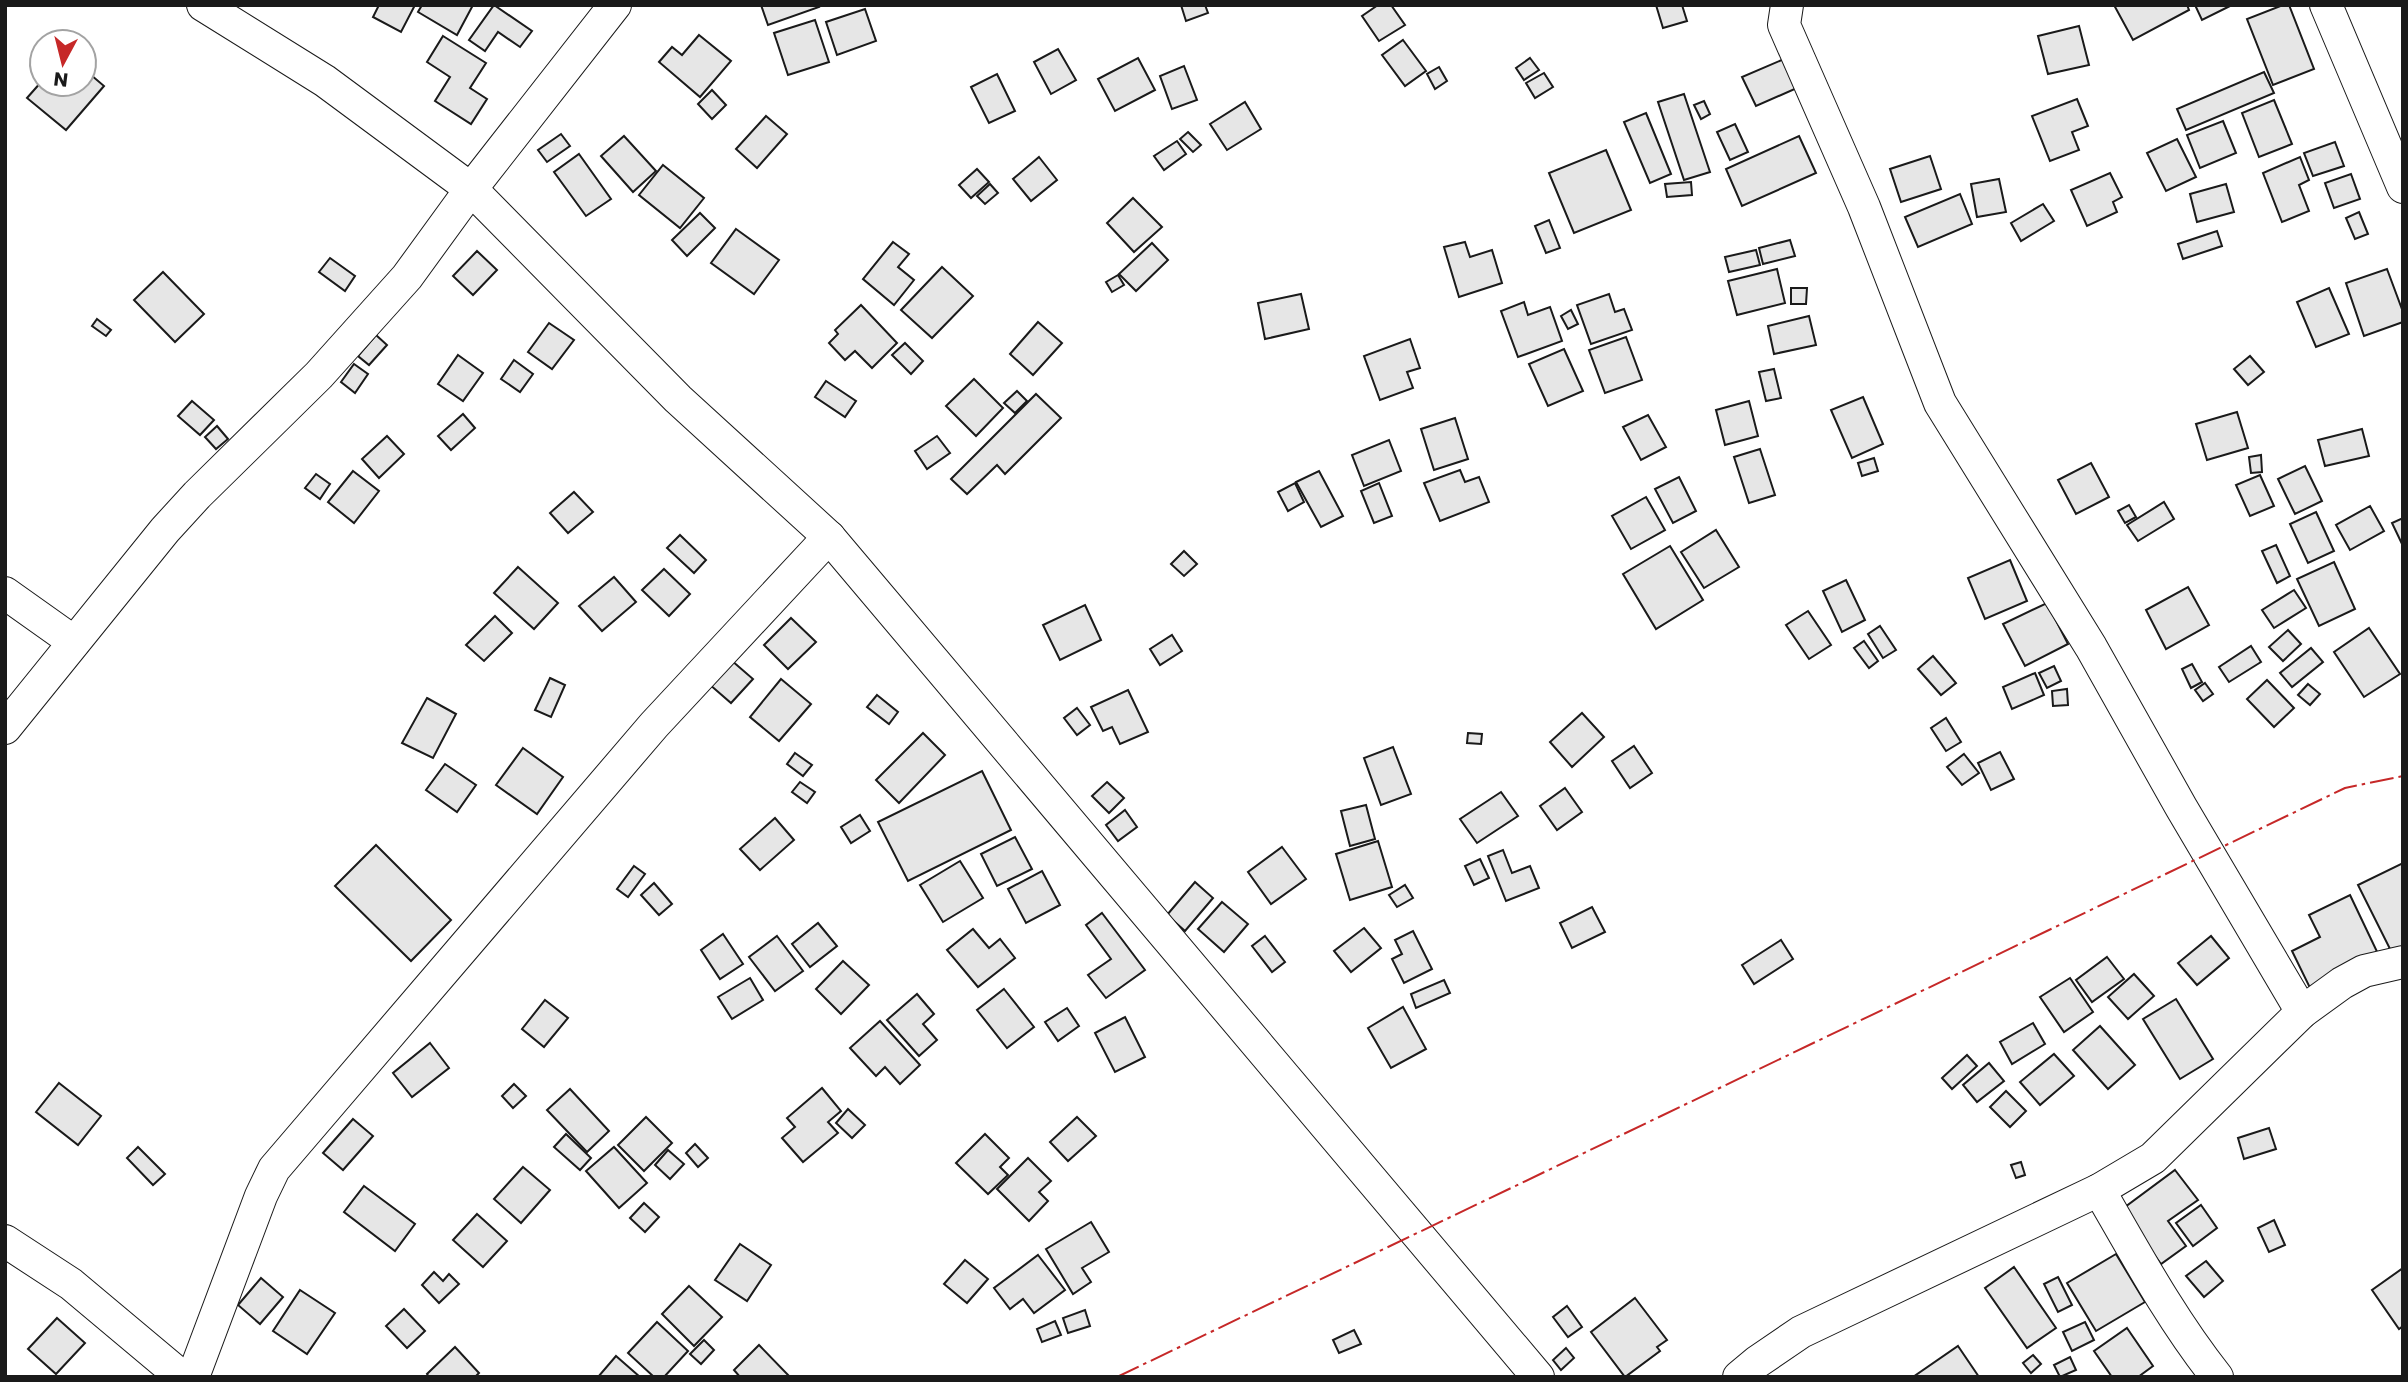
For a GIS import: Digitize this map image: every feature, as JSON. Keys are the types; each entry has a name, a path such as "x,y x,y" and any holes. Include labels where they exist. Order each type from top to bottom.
{"street":[{"path":"203,5 325,81 471,189 678,399 829,537 1538,1377"},
{"path":"5,728 164,530 319,375 407,277 471,189 615,5"},
{"path":"1787,5 1784,25 1864,207 1940,403 2091,647 2181,807 2302,1012"},
{"path":"2326,5 2403,187"},
{"path":"193,1377 261,1196 274,1170 654,725 829,537"},
{"path":"5,593 74,642"},
{"path":"1740,1377 1801,1332 2099,1190 2153,1158 2302,1012 2342,983 2364,971 2403,962"},
{"path":"2099,1190 2193,1346 2217,1377"},
{"path":"5,1241 71,1284 182,1377"}],"building":[{"path":"379,5 415,5 401,32 373,17"},
{"path":"422,5 473,5 457,35 418,12"},
{"path":"494,5 532,31 520,47 498,32 485,51 469,40"},
{"path":"761,5 818,5 819,7 768,25"},
{"path":"1181,5 1205,5 1208,13 1186,21"},
{"path":"1378,5 1391,5 1405,25 1379,41 1362,16"},
{"path":"1656,5 1682,5 1687,21 1663,28"},
{"path":"2114,5 2187,5 2189,10 2133,40"},
{"path":"2195,5 2232,5 2202,20"},
{"path":"2289,5 2314,69 2273,85 2247,19"},
{"path":"865,9 876,41 837,55 826,22"},
{"path":"815,20 829,62 788,75 774,33"},
{"path":"2079,26 2089,65 2048,74 2038,36"},
{"path":"699,35 731,61 700,97 659,62 672,47 682,55"},
{"path":"443,36 486,63 470,88 487,99 471,124 435,101 450,77 427,62"},
{"path":"1403,40 1426,71 1405,86 1382,55"},
{"path":"1058,49 1076,80 1051,94 1034,62"},
{"path":"1138,58 1155,90 1115,111 1098,79"},
{"path":"1530,58 1539,70 1524,80 1516,68"},
{"path":"1784,59 1797,88 1756,106 1742,77"},
{"path":"1184,66 1197,100 1172,109 1160,76"},
{"path":"1439,67 1447,81 1435,89 1427,74"},
{"path":"2264,72 2274,93 2186,130 2177,109"},
{"path":"1544,73 1553,87 1535,98 1526,83"},
{"path":"997,74 1015,111 989,123 971,87"},
{"path":"98,81 104,86 98,93"},
{"path":"712,90 726,105 712,119 698,104"},
{"path":"1684,94 1710,172 1684,180 1658,102"},
{"path":"28,97 94,98 66,130"},
{"path":"2077,99 2088,126 2072,132 2079,150 2050,161 2032,116"},
{"path":"2274,100 2292,144 2259,157 2242,113"},
{"path":"1704,101 1710,114 1701,119 1694,105"},
{"path":"1245,102 1261,129 1227,150 1210,124"},
{"path":"1646,113 1671,174 1650,183 1624,122"},
{"path":"766,116 787,134 757,168 736,149"},
{"path":"2223,121 2236,153 2200,168 2187,135"},
{"path":"1735,124 1748,152 1730,160 1717,132"},
{"path":"1188,132 1201,145 1193,152 1180,139"},
{"path":"561,134 570,146 547,162 538,150"},
{"path":"624,136 656,171 633,192 601,156"},
{"path":"1799,136 1816,173 1742,206 1726,169"},
{"path":"2177,139 2196,177 2166,191 2147,153"},
{"path":"1177,141 1186,154 1164,170 1154,156"},
{"path":"2335,142 2344,166 2313,176 2304,153"},
{"path":"1606,150 1631,210 1574,233 1549,173"},
{"path":"579,154 611,199 586,216 554,172"},
{"path":"1930,156 1941,189 1901,202 1890,169"},
{"path":"1039,157 1057,180 1031,201 1013,179"},
{"path":"2300,157 2309,180 2299,185 2309,211 2282,222 2263,173"},
{"path":"663,165 704,198 680,228 639,195"},
{"path":"977,169 989,182 971,198 959,185"},
{"path":"2110,173 2122,197 2113,202 2117,212 2087,226 2071,190"},
{"path":"2351,174 2360,199 2334,208 2325,183"},
{"path":"1999,179 2006,212 1977,217 1971,184"},
{"path":"1691,182 1692,195 1667,197 1665,184"},
{"path":"990,184 998,193 985,204 977,196"},
{"path":"2226,184 2234,212 2197,222 2190,194"},
{"path":"1960,194 1972,224 1918,247 1905,217"},
{"path":"1133,198 1162,227 1134,252 1107,223"},
{"path":"2043,204 2054,221 2021,241 2011,223"},
{"path":"2359,212 2368,234 2355,239 2346,218"},
{"path":"700,213 715,228 687,256 672,240"},
{"path":"1549,220 1560,248 1546,253 1535,226"},
{"path":"736,229 779,260 754,294 711,263"},
{"path":"2217,231 2222,246 2183,259 2178,244"},
{"path":"1790,240 1795,256 1763,264 1759,248"},
{"path":"893,242 909,254 898,267 914,280 894,305 863,279"},
{"path":"1465,242 1470,257 1492,250 1502,283 1459,297 1444,247"},
{"path":"1152,243 1168,260 1136,291 1119,274"},
{"path":"1756,250 1760,265 1729,272 1725,257"},
{"path":"477,251 497,270 473,295 453,276"},
{"path":"330,258 355,276 345,291 319,272"},
{"path":"942,267 973,296 932,338 901,310"},
{"path":"1777,269 1785,303 1737,315 1728,281"},
{"path":"2387,269 2403,312 2403,322 2364,336 2346,283"},
{"path":"163,272 204,314 175,342 134,300"},
{"path":"1118,275 1124,285 1112,292 1106,282"},
{"path":"1791,288 1807,288 1806,304 1791,304"},
{"path":"2329,288 2349,334 2316,347 2297,302"},
{"path":"1301,294 1309,329 1265,339 1258,303"},
{"path":"1609,294 1615,312 1624,309 1632,330 1591,344 1577,305"},
{"path":"1524,302 1528,315 1550,307 1562,341 1518,357 1501,311"},
{"path":"861,305 897,343 872,368 855,351 845,360 829,343 838,334 835,330"},
{"path":"1571,310 1578,324 1568,329 1561,316"},
{"path":"1809,316 1816,345 1774,354 1768,326"},
{"path":"97,319 111,330 106,336 92,326"},
{"path":"1038,322 1062,343 1033,375 1010,354"},
{"path":"549,323 574,340 552,369 528,352"},
{"path":"376,335 387,345 369,365 358,356"},
{"path":"1626,337 1642,380 1605,393 1589,350"},
{"path":"1410,339 1420,368 1407,372 1413,388 1380,400 1364,356"},
{"path":"905,343 923,361 911,374 892,355"},
{"path":"1564,349 1583,391 1548,406 1529,364"},
{"path":"458,355 483,373 463,401 438,384"},
{"path":"2250,356 2264,372 2248,385 2234,369"},
{"path":"514,360 533,374 520,392 501,379"},
{"path":"354,364 368,374 355,393 341,382"},
{"path":"1774,369 1781,398 1766,401 1759,372"},
{"path":"974,379 1003,408 976,436 946,406"},
{"path":"826,381 856,401 845,417 815,397"},
{"path":"1017,391 1027,401 1015,413 1004,403"},
{"path":"1036,394 1061,418 1005,474 997,465 967,494 951,479"},
{"path":"1863,397 1883,444 1852,458 1831,410"},
{"path":"192,401 214,420 200,435 178,416"},
{"path":"1749,401 1758,436 1725,445 1716,410"},
{"path":"2237,412 2248,448 2207,460 2196,424"},
{"path":"463,414 475,428 451,450 438,436"},
{"path":"1648,415 1666,447 1641,460 1623,427"},
{"path":"1455,418 1468,459 1434,470 1421,429"},
{"path":"217,426 228,439 216,449 205,437"},
{"path":"2362,429 2369,456 2325,466 2318,440"},
{"path":"387,436 404,454 379,478 362,459"},
{"path":"937,436 950,453 927,469 915,451"},
{"path":"1389,440 1401,471 1364,486 1352,455"},
{"path":"1760,449 1775,495 1749,503 1734,457"},
{"path":"2261,455 2262,472 2251,473 2249,457"},
{"path":"1874,458 1878,471 1862,476 1858,463"},
{"path":"2091,463 2109,497 2076,514 2058,480"},
{"path":"2305,466 2322,501 2295,514 2278,479"},
{"path":"1460,470 1465,482 1479,477 1489,502 1440,521 1424,483"},
{"path":"353,471 379,491 354,523 328,502"},
{"path":"1319,471 1343,516 1321,527 1296,482"},
{"path":"316,474 330,484 320,499 305,488"},
{"path":"2260,475 2274,506 2250,516 2236,485"},
{"path":"1679,477 1696,511 1673,523 1655,489"},
{"path":"1295,483 1304,502 1288,511 1278,492"},
{"path":"1379,483 1392,516 1374,523 1361,491"},
{"path":"574,492 593,512 568,533 550,513"},
{"path":"1646,497 1665,530 1631,549 1612,516"},
{"path":"2164,502 2174,519 2138,541 2127,525"},
{"path":"2129,505 2136,517 2125,523 2118,511"},
{"path":"2370,506 2384,531 2350,550 2336,525"},
{"path":"2316,512 2334,551 2308,563 2290,524"},
{"path":"2403,518 2403,546 2392,523"},
{"path":"1716,530 1739,567 1704,588 1681,552"},
{"path":"680,535 706,560 694,573 667,548"},
{"path":"2276,545 2290,576 2277,583 2262,551"},
{"path":"1670,546 1703,600 1656,629 1623,574"},
{"path":"1184,551 1197,564 1184,576 1171,564"},
{"path":"2010,560 2027,601 1985,619 1968,578"},
{"path":"2334,562 2355,609 2319,626 2297,579"},
{"path":"518,567 558,603 534,629 494,593"},
{"path":"664,569 690,594 669,616 642,590"},
{"path":"614,577 636,602 602,631 579,606"},
{"path":"1846,580 1865,620 1842,632 1823,591"},
{"path":"2188,587 2209,625 2166,649 2146,610"},
{"path":"2294,590 2306,608 2274,628 2262,610"},
{"path":"2047,603 2068,644 2025,666 2003,624"},
{"path":"1085,605 1101,640 1060,660 1043,625"},
{"path":"1808,611 1831,645 1809,659 1786,625"},
{"path":"495,616 512,633 484,661 466,645"},
{"path":"791,618 816,642 788,669 764,645"},
{"path":"1880,626 1896,650 1883,658 1868,634"},
{"path":"2369,628 2400,674 2364,697 2334,652"},
{"path":"2288,630 2301,644 2283,661 2269,647"},
{"path":"1172,635 1182,651 1160,665 1150,649"},
{"path":"1864,641 1878,661 1869,668 1854,648"},
{"path":"2251,646 2261,662 2229,682 2219,667"},
{"path":"2311,648 2323,662 2292,687 2280,673"},
{"path":"1933,656 1956,683 1941,695 1918,669"},
{"path":"731,660 753,679 731,703 709,684"},
{"path":"2192,664 2202,682 2191,688 2182,669"},
{"path":"2054,666 2061,681 2047,688 2039,673"},
{"path":"2035,673 2044,695 2012,709 2003,687"},
{"path":"550,678 565,685 551,717 535,710"},
{"path":"781,679 811,704 779,741 750,717"},
{"path":"2267,680 2294,708 2274,727 2247,699"},
{"path":"2205,683 2213,694 2203,701 2195,690"},
{"path":"2308,684 2320,694 2310,705 2298,695"},
{"path":"2067,689 2068,705 2053,706 2052,691"},
{"path":"1128,690 1148,732 1120,744 1112,727 1103,731 1091,707"},
{"path":"877,695 898,712 889,724 867,707"},
{"path":"427,698 456,714 433,758 402,743"},
{"path":"1077,708 1090,725 1077,735 1064,718"},
{"path":"1582,713 1604,737 1572,767 1550,742"},
{"path":"1946,718 1961,742 1946,751 1931,728"},
{"path":"923,733 945,755 899,803 876,780"},
{"path":"1468,733 1482,734 1481,744 1467,743"},
{"path":"1634,746 1652,773 1630,788 1612,761"},
{"path":"1393,747 1411,794 1381,805 1364,758"},
{"path":"523,748 563,777 537,814 496,785"},
{"path":"2000,752 2014,779 1991,790 1978,763"},
{"path":"795,753 812,765 803,776 787,764"},
{"path":"1964,754 1979,773 1962,785 1947,767"},
{"path":"445,764 476,785 457,812 426,790"},
{"path":"982,771 1011,830 908,881 878,822"},
{"path":"800,782 815,792 807,803 792,792"},
{"path":"1107,782 1124,798 1109,813 1092,796"},
{"path":"1565,788 1582,812 1557,830 1540,806"},
{"path":"1501,792 1518,816 1477,843 1460,819"},
{"path":"1366,805 1375,839 1350,846 1341,811"},
{"path":"1125,810 1137,827 1118,841 1106,825"},
{"path":"860,815 870,831 851,843 841,827"},
{"path":"775,818 794,840 760,870 740,849"},
{"path":"1015,837 1032,869 997,886 981,854"},
{"path":"1378,841 1392,887 1350,900 1336,854"},
{"path":"376,845 451,920 411,961 335,886"},
{"path":"1282,847 1306,879 1271,904 1248,872"},
{"path":"1503,850 1512,873 1530,866 1539,888 1506,901 1488,856"},
{"path":"1480,859 1489,878 1474,885 1465,866"},
{"path":"960,861 983,898 943,922 920,885"},
{"path":"2403,863 2403,955 2395,959 2358,885"},
{"path":"634,866 645,874 628,897 617,889"},
{"path":"1042,871 1060,905 1026,923 1008,889"},
{"path":"1195,882 1213,898 1185,931 1167,915"},
{"path":"654,883 672,904 659,915 641,895"},
{"path":"1405,885 1413,898 1397,907 1389,895"},
{"path":"2350,895 2381,960 2312,992 2292,951 2320,937 2309,915"},
{"path":"1222,902 1248,924 1224,952 1198,929"},
{"path":"1592,907 1605,932 1572,948 1560,923"},
{"path":"1102,913 1145,970 1106,998 1088,975 1111,959 1086,925"},
{"path":"818,923 837,946 810,967 792,944"},
{"path":"1364,928 1381,948 1351,972 1334,951"},
{"path":"973,929 989,948 1000,939 1015,958 978,987 947,950"},
{"path":"1413,931 1432,969 1404,983 1392,959 1402,954 1395,940"},
{"path":"723,934 743,964 720,979 701,950"},
{"path":"777,936 803,971 775,991 749,957"},
{"path":"1265,936 1285,962 1272,972 1252,946"},
{"path":"2211,936 2229,958 2197,985 2178,963"},
{"path":"1781,940 1793,959 1754,984 1742,965"},
{"path":"2107,957 2124,979 2092,1002 2076,980"},
{"path":"843,961 869,985 841,1014 816,989"},
{"path":"2134,974 2154,996 2128,1019 2108,997"},
{"path":"750,978 763,1000 732,1019 718,997"},
{"path":"2070,978 2093,1012 2064,1032 2040,997"},
{"path":"1444,980 1450,993 1416,1008 1411,994"},
{"path":"1004,989 1034,1027 1007,1048 977,1010"},
{"path":"917,994 934,1014 923,1024 937,1040 919,1056 887,1020"},
{"path":"2176,999 2213,1059 2180,1079 2143,1019"},
{"path":"545,1000 568,1018 544,1047 522,1029"},
{"path":"1403,1007 1426,1049 1391,1068 1368,1028"},
{"path":"1067,1008 1079,1026 1058,1041 1045,1022"},
{"path":"1125,1017 1145,1057 1115,1072 1095,1033"},
{"path":"880,1021 920,1065 900,1084 885,1067 876,1076 850,1048"},
{"path":"2033,1023 2045,1044 2012,1064 2000,1042"},
{"path":"2100,1026 2135,1065 2108,1089 2073,1050"},
{"path":"430,1043 449,1068 412,1097 393,1073"},
{"path":"2054,1054 2074,1076 2040,1105 2020,1082"},
{"path":"1967,1055 1977,1066 1952,1089 1942,1078"},
{"path":"1989,1063 2004,1081 1977,1102 1963,1085"},
{"path":"59,1083 101,1116 78,1145 36,1112"},
{"path":"514,1084 526,1096 513,1108 502,1096"},
{"path":"822,1088 841,1111 828,1122 838,1133 803,1162 782,1138 795,1127 787,1118"},
{"path":"570,1089 609,1131 587,1152 547,1110"},
{"path":"2006,1091 2026,1111 2010,1127 1990,1107"},
{"path":"848,1109 865,1125 852,1138 836,1123"},
{"path":"646,1117 672,1143 644,1171 618,1145"},
{"path":"1077,1117 1096,1136 1068,1161 1050,1142"},
{"path":"353,1119 373,1136 343,1170 323,1153"},
{"path":"2269,1128 2276,1149 2244,1159 2238,1138"},
{"path":"566,1134 591,1158 580,1170 554,1147"},
{"path":"985,1134 1009,1158 1000,1167 1008,1175 988,1194 956,1163"},
{"path":"695,1144 708,1158 698,1167 686,1153"},
{"path":"138,1147 165,1174 153,1185 127,1158"},
{"path":"614,1147 647,1183 619,1208 586,1171"},
{"path":"668,1150 684,1164 670,1179 655,1165"},
{"path":"1028,1158 1051,1181 1039,1192 1048,1201 1029,1221 997,1189"},
{"path":"2021,1162 2025,1175 2016,1178 2011,1165"},
{"path":"523,1167 550,1190 521,1223 494,1199"},
{"path":"2175,1170 2198,1200 2168,1221 2186,1246 2161,1264 2121,1210"},
{"path":"364,1186 415,1224 395,1251 344,1212"},
{"path":"644,1203 659,1217 645,1232 630,1218"},
{"path":"2201,1205 2217,1228 2193,1246 2176,1223"},
{"path":"477,1214 507,1241 483,1267 453,1240"},
{"path":"2274,1220 2285,1245 2269,1252 2258,1228"},
{"path":"1091,1222 1109,1252 1082,1268 1091,1282 1073,1294 1046,1249"},
{"path":"740,1244 771,1265 747,1301 715,1280"},
{"path":"2116,1254 2145,1302 2096,1331 2067,1283"},
{"path":"1038,1255 1065,1290 1034,1313 1023,1299 1010,1309 994,1288"},
{"path":"965,1260 988,1279 967,1303 944,1284"},
{"path":"2206,1261 2223,1281 2204,1297 2186,1276"},
{"path":"2014,1267 2056,1328 2027,1348 1985,1288"},
{"path":"2403,1268 2403,1326 2399,1329 2372,1290"},
{"path":"434,1272 443,1281 449,1274 459,1284 439,1303 422,1285"},
{"path":"2058,1277 2072,1305 2058,1312 2044,1284"},
{"path":"261,1278 283,1297 260,1324 238,1305"},
{"path":"689,1286 722,1317 694,1346 662,1314"},
{"path":"300,1290 335,1313 307,1354 273,1331"},
{"path":"1635,1298 1667,1340 1657,1347 1660,1351 1625,1377 1591,1332"},
{"path":"1567,1306 1582,1327 1568,1337 1553,1317"},
{"path":"404,1309 425,1331 407,1348 386,1326"},
{"path":"1085,1310 1090,1326 1068,1333 1063,1318"},
{"path":"57,1318 85,1343 56,1374 28,1349"},
{"path":"1055,1321 1061,1335 1042,1342 1037,1329"},
{"path":"657,1322 688,1351 664,1377 654,1377 628,1353"},
{"path":"2085,1322 2094,1340 2072,1351 2063,1332"},
{"path":"2127,1328 2153,1366 2138,1377 2112,1377 2094,1351"},
{"path":"1354,1330 1361,1344 1339,1353 1333,1340"},
{"path":"704,1340 714,1350 701,1364 690,1354"},
{"path":"759,1345 790,1377 740,1377 734,1370"},
{"path":"1958,1346 1979,1377 1913,1377"},
{"path":"455,1347 479,1373 475,1377 429,1377 427,1374"},
{"path":"1566,1348 1574,1358 1561,1370 1553,1360"},
{"path":"2033,1355 2041,1364 2031,1373 2023,1363"},
{"path":"616,1356 640,1377 598,1377"},
{"path":"2070,1357 2076,1370 2060,1377 2054,1365"}],"power":[{"path":"1117,1377 2345,788 2403,776"}]}
